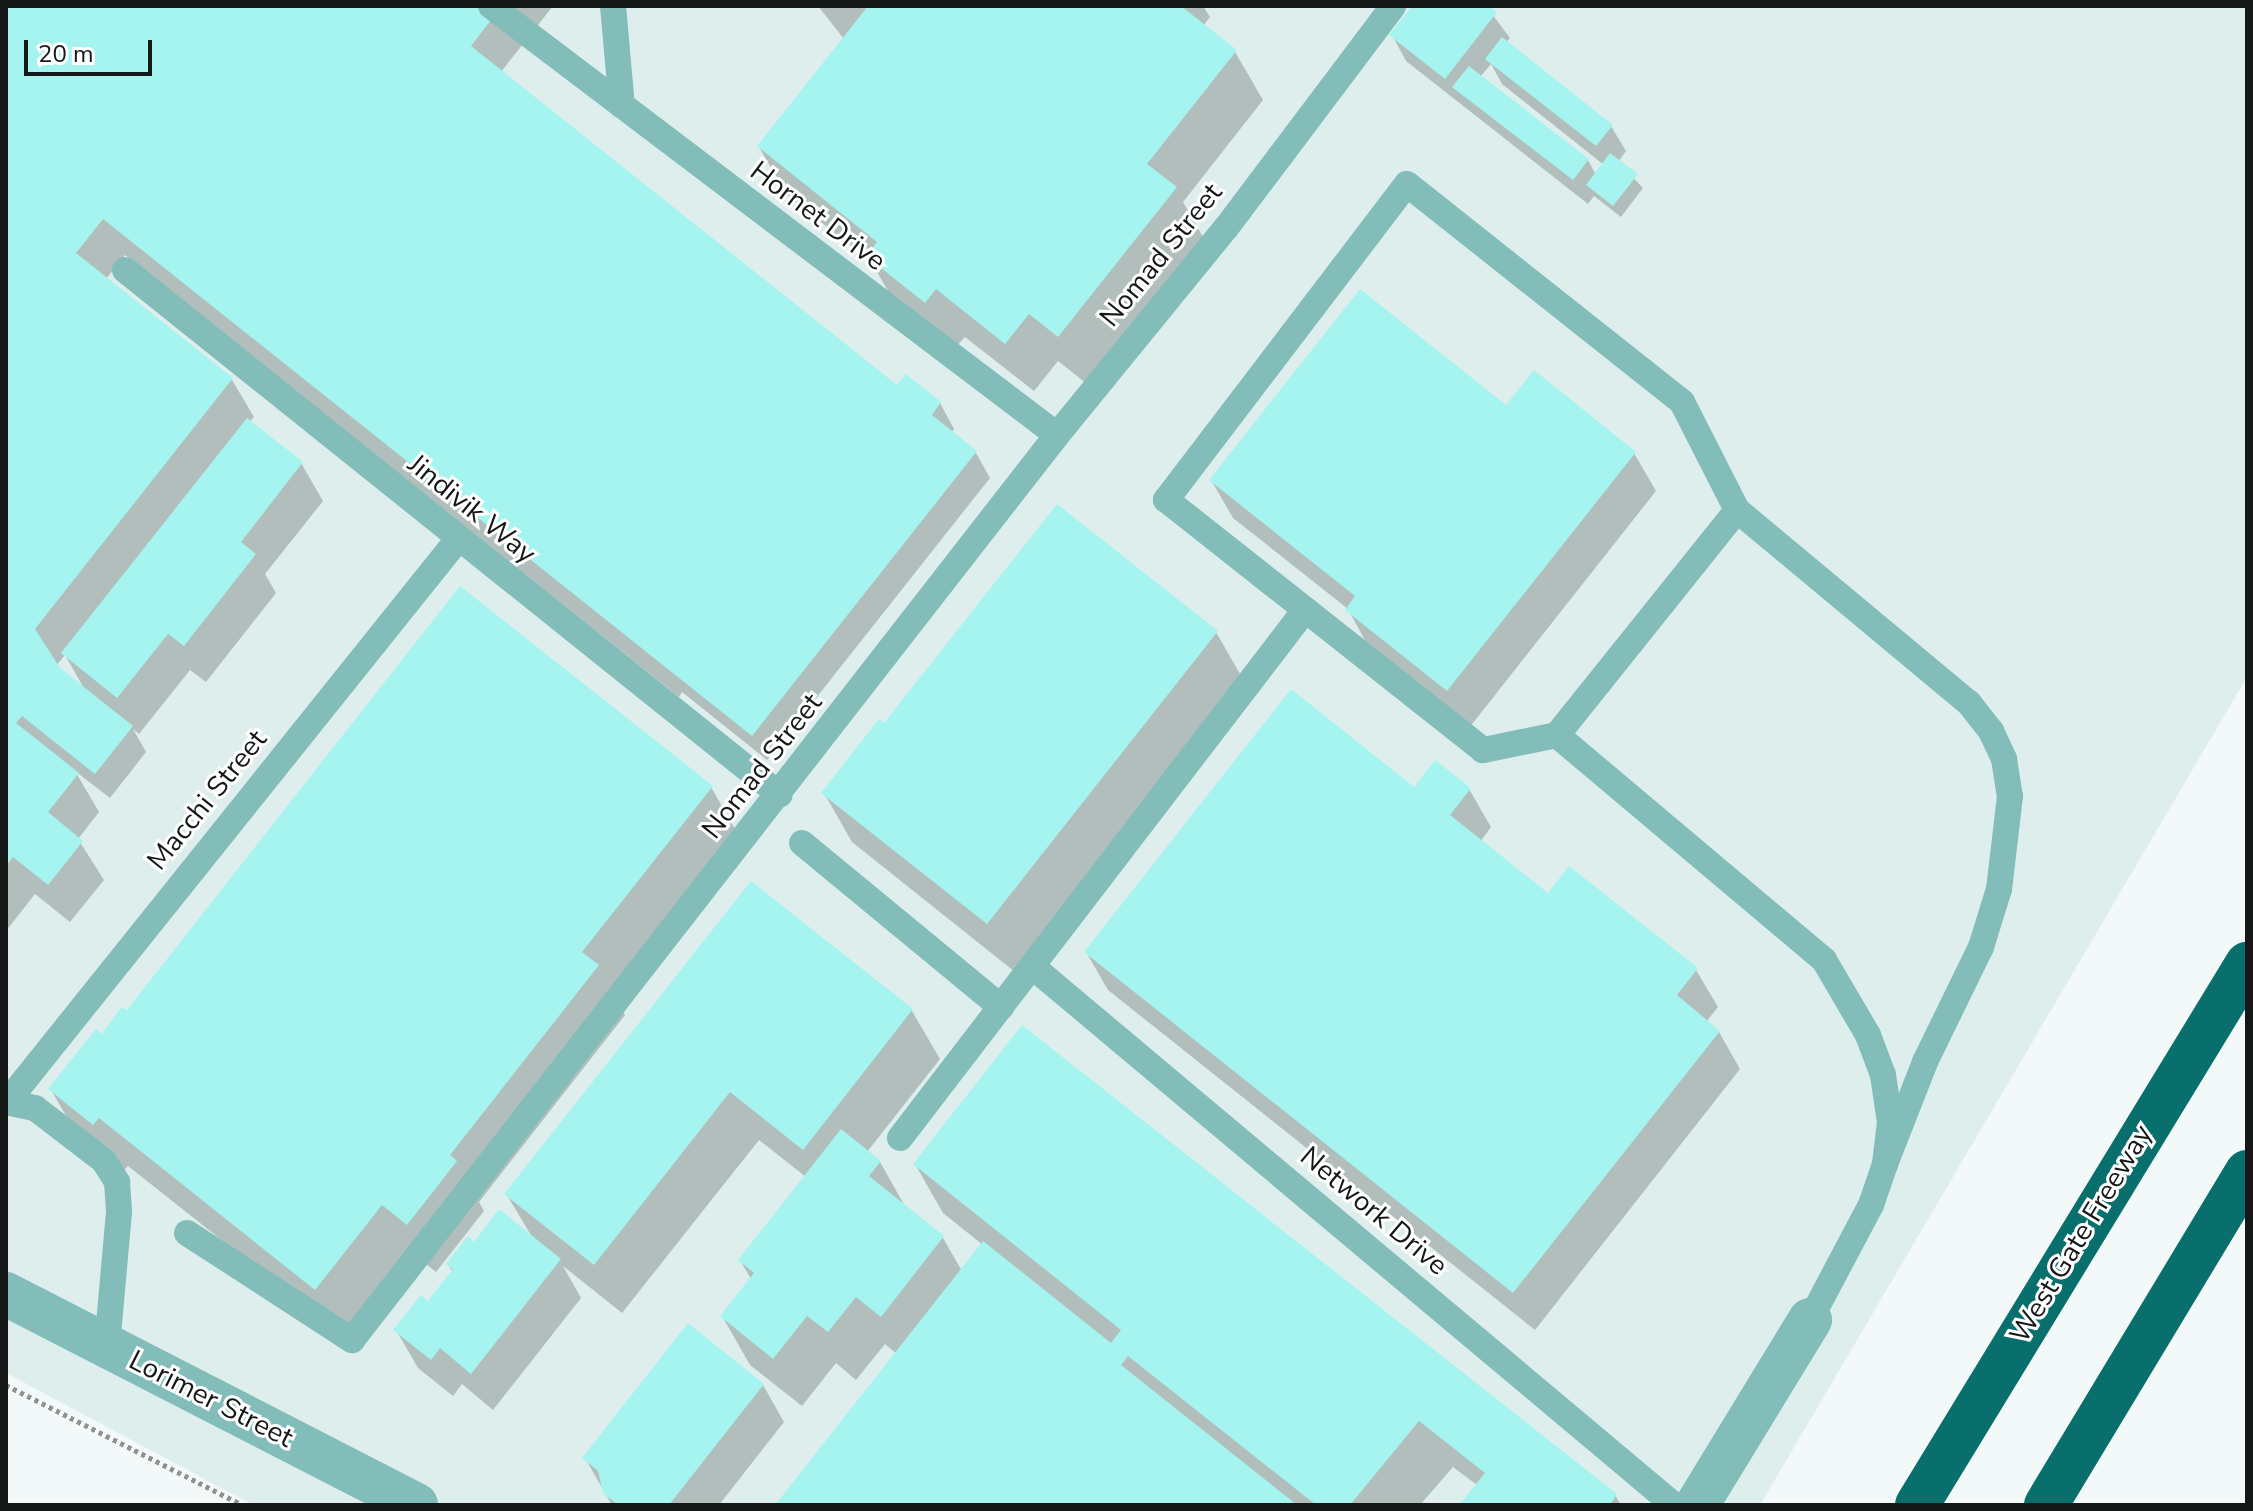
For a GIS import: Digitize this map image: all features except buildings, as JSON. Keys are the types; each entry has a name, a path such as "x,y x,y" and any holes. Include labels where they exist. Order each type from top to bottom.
{"highway":[{"name":"West Gate Freeway","path":"1917,1505 2247,964"},
{"path":"2046,1505 2247,1172"}],"street":[{"name":"Lorimer Street","path":"6,1294 416,1505"},
{"path":"1697,1505 1810,1320"}],"lane":[{"name":"Hornet Drive","path":"491,6 1057,435"},
{"path":"613,6 622,106"},
{"name":"Nomad Street","path":"187,1233 352,1340 780,795 1057,435 1226,228 1393,6"},
{"path":"1737,510 1557,735 1483,750 1166,500 1407,184 1682,402 1737,510 1969,703 1991,731 2004,759 2010,796 1999,889 1981,947 1925,1062 1871,1205 1810,1320"},
{"name":"Jindivik Way","path":"125,270 780,795"},
{"name":"Macchi Street","path":"107,1346 119,1212 117,1182 104,1161 59,1125 35,1108 6,1102 458,539"},
{"path":"900,1138 1305,610"},
{"path":"1557,735 1824,960 1846,992 1883,1075 1890,1122 1885,1164"},
{"path":"802,843 1001,1007"},
{"name":"Network Drive","path":"1033,967 1674,1505"}],"path":[{"path":"6,1385 243,1505"}],"shaded area":[{"path":"6,6 2247,6 2247,677 1760,1505 253,1505 6,1373"}]}
